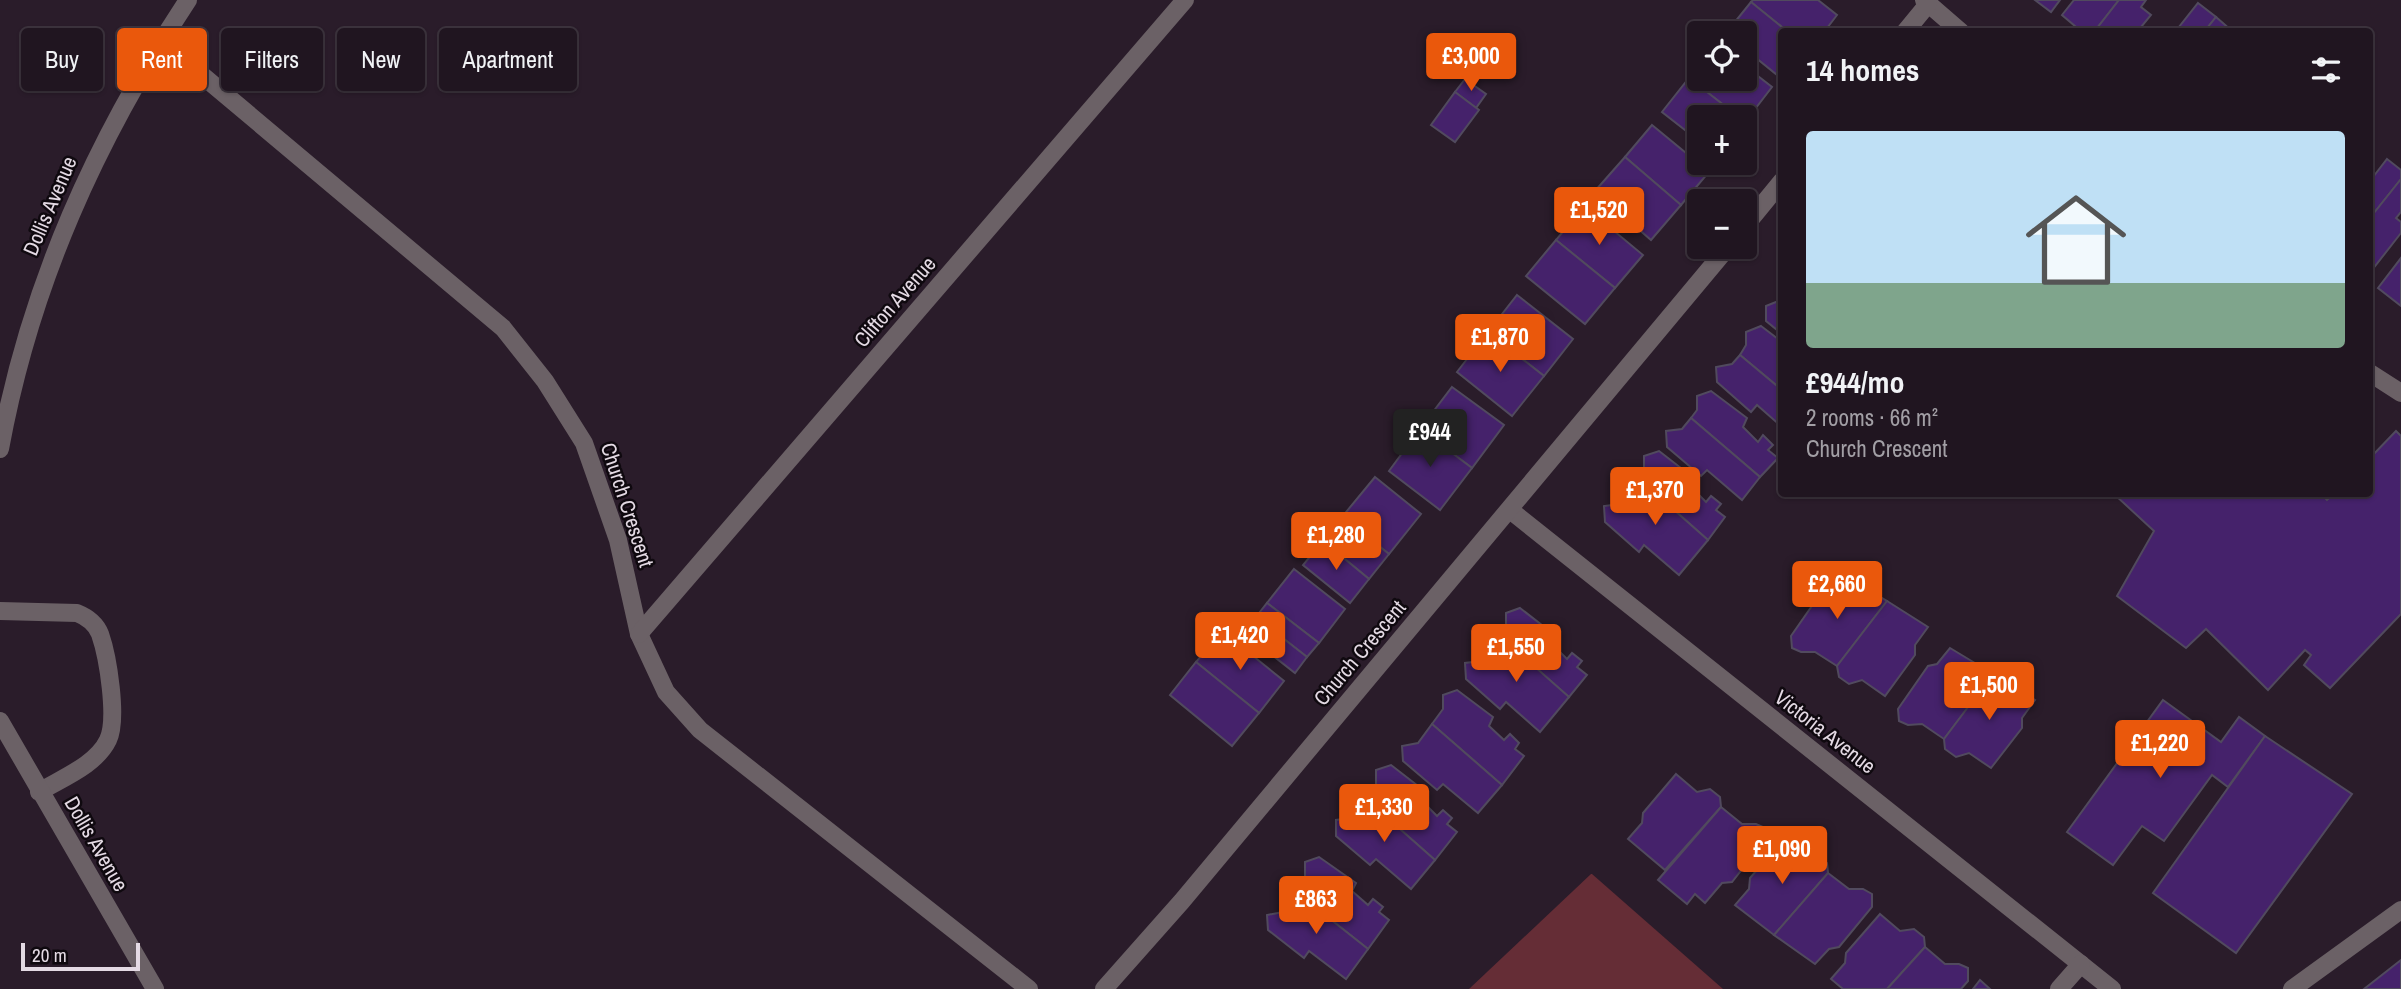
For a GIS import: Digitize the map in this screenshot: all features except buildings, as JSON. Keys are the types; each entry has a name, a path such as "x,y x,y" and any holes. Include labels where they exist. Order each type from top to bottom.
{"street":[{"name":"Dollis Avenue","path":"168,28 187,0"},
{"name":"Clifton Avenue","path":"639,634 1185,0"},
{"path":"1908,28 1926,2 1956,28"},
{"name":"Church Crescent","path":"207,79 492,318 545,382 584,443 618,540 639,634 666,692 700,730 1029,989"},
{"name":"Dollis Avenue","path":"0,449 11,389 50,262 102,145 132,91"},
{"path":"1757,211 1778,186"},
{"name":"Church Crescent","path":"1104,989 1510,510 1718,259"},
{"path":"2373,375 2401,393"},
{"name":"Victoria Avenue","path":"1510,510 2112,989"},
{"path":"0,611 77,613 86,617 100,633 114,712 107,742 95,757 39,792"},
{"name":"Dollis Avenue","path":"0,721 155,989"},
{"path":"2292,989 2401,910"},
{"path":"2059,989 2081,964"}],"shaded area":[{"path":"1592,874 1723,989 1469,989"}]}
